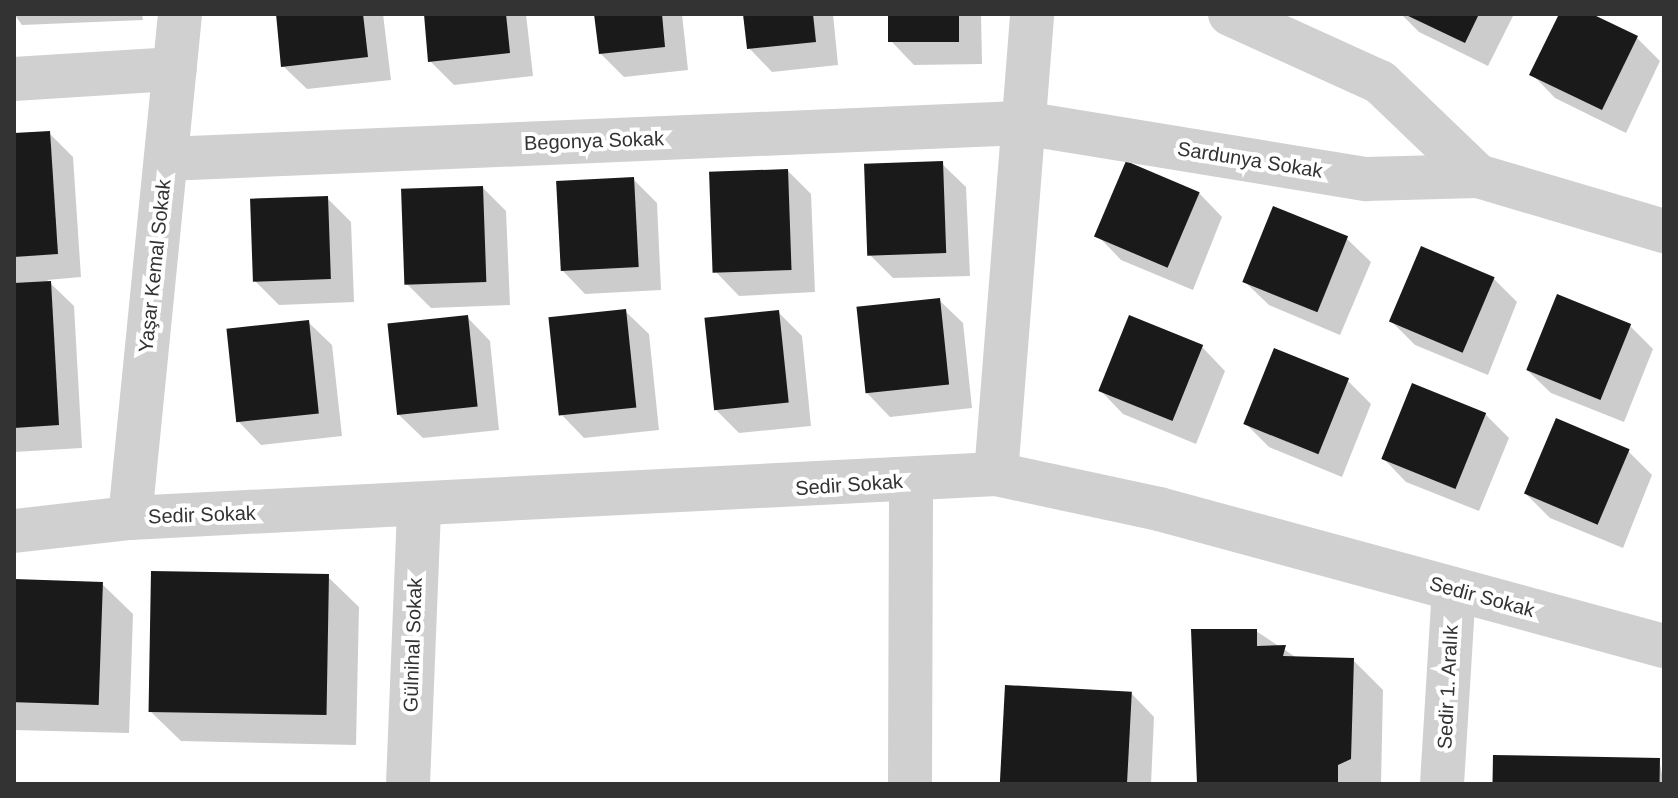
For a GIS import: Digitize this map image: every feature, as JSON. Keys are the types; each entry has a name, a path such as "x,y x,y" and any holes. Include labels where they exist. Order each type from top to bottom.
{"street":[{"name":"Yaşar Kemal Sokak","path":"130,518 180,14"},
{"path":"996,474 1032,14"},
{"name":"Sardunya Sokak","path":"1230,14 1380,82 1478,176"},
{"path":"14,79 175,69"},
{"name":"Begonya Sokak","path":"166,159 1023,123"},
{"name":"Sardunya Sokak","path":"1023,123 1366,179 1478,176 1664,231"},
{"name":"Sedir Sokak","path":"14,531 130,518 419,506 996,474 1159,509 1664,646"},
{"path":"910,784 911,481"},
{"name":"Gülnihal Sokak","path":"408,784 419,506"},
{"name":"Sedir 1. Aralık","path":"1442,784 1454,590"}],"building":[{"path":"276,14 363,14 368,57 281,67"},
{"path":"424,14 506,14 510,53 428,62"},
{"path":"594,14 662,14 665,47 599,54"},
{"path":"743,14 813,14 816,42 747,49"},
{"path":"888,14 959,14 959,42 888,42"},
{"path":"1404,14 1479,14 1465,43"},
{"path":"1559,14 1592,14 1638,36 1602,110 1529,75"},
{"path":"50,131 58,254 14,257 14,133"},
{"path":"943,161 946,253 867,256 864,164"},
{"path":"1126,161 1200,192 1168,268 1094,236"},
{"path":"788,169 792,270 713,273 709,172"},
{"path":"634,177 639,267 561,271 556,181"},
{"path":"483,186 486,282 404,285 401,189"},
{"path":"328,196 331,279 253,282 250,199"},
{"path":"1273,206 1348,236 1317,312 1242,282"},
{"path":"1421,246 1495,277 1463,353 1389,321"},
{"path":"51,281 59,425 14,428 14,283"},
{"path":"1557,294 1631,324 1600,400 1526,370"},
{"path":"940,298 949,385 866,393 856,307"},
{"path":"626,309 636,407 559,416 548,317"},
{"path":"779,310 789,402 714,410 704,318"},
{"path":"468,315 478,406 397,415 387,323"},
{"path":"1129,315 1203,345 1172,421 1098,391"},
{"path":"309,320 319,413 236,422 226,329"},
{"path":"1274,348 1349,378 1318,454 1243,424"},
{"path":"1412,383 1486,413 1455,489 1381,459"},
{"path":"1556,418 1630,449 1598,525 1524,493"},
{"path":"151,571 329,574 327,715 149,712"},
{"path":"14,579 103,582 99,705 14,702"},
{"path":"1191,629 1257,629 1257,646 1286,645 1283,656 1354,658 1351,759 1338,765 1338,784 1197,784"},
{"path":"1005,685 1132,692 1127,784 1000,783"},
{"path":"1493,755 1660,758 1660,784 1492,784"}]}
